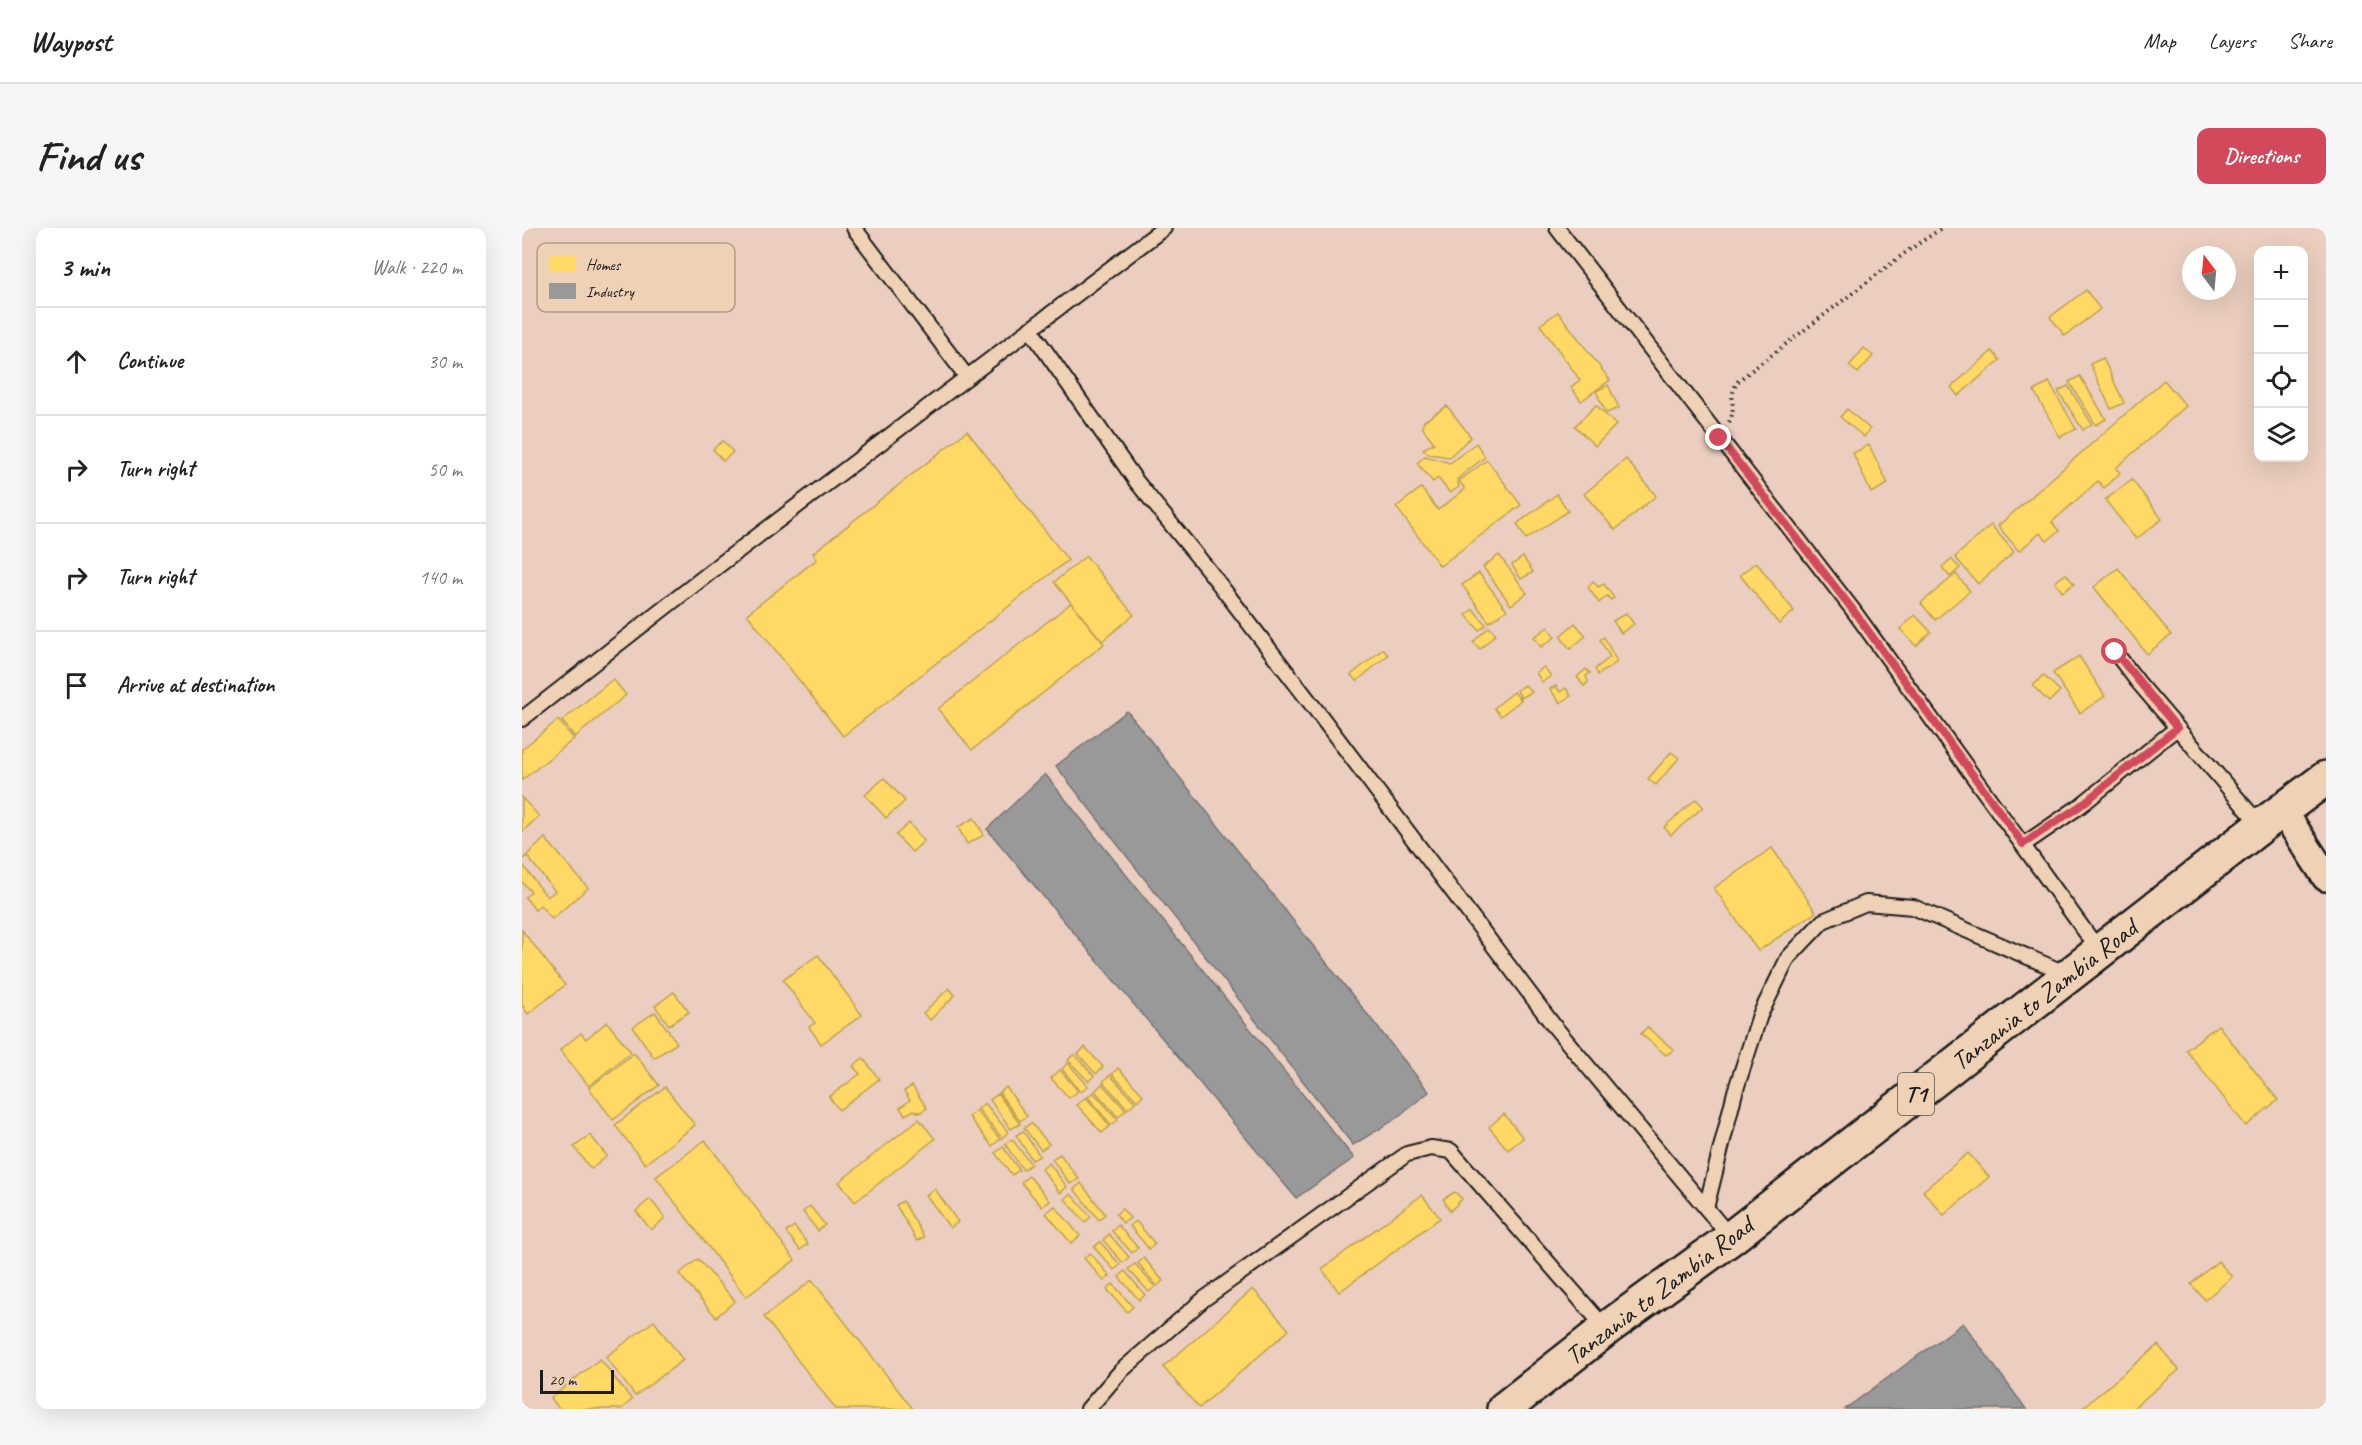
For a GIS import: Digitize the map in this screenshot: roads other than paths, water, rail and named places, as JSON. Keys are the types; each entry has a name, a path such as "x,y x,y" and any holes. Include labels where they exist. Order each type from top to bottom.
{"highway":[{"name":"Tanzania to Zambia Road","path":"1504,1409 1606,1329 1731,1238 2326,778"}],"street":[{"path":"2272,819 2326,877"}],"lane":[{"path":"854,228 967,377"},
{"path":"522,718 1164,228"},
{"path":"1557,228 1853,610 2100,952"},
{"path":"1030,329 1136,481 1290,676 1554,1026 1731,1238"},
{"path":"2115,652 2177,728 2272,819"},
{"path":"2023,844 2080,806 2177,728"},
{"path":"1706,1208 1735,1092 1760,1015 1788,958 1823,921 1866,903 1913,907 2070,975"},
{"path":"1088,1409 1121,1371 1204,1299 1317,1220 1390,1165 1407,1154 1431,1148 1450,1151 1606,1329"}]}
